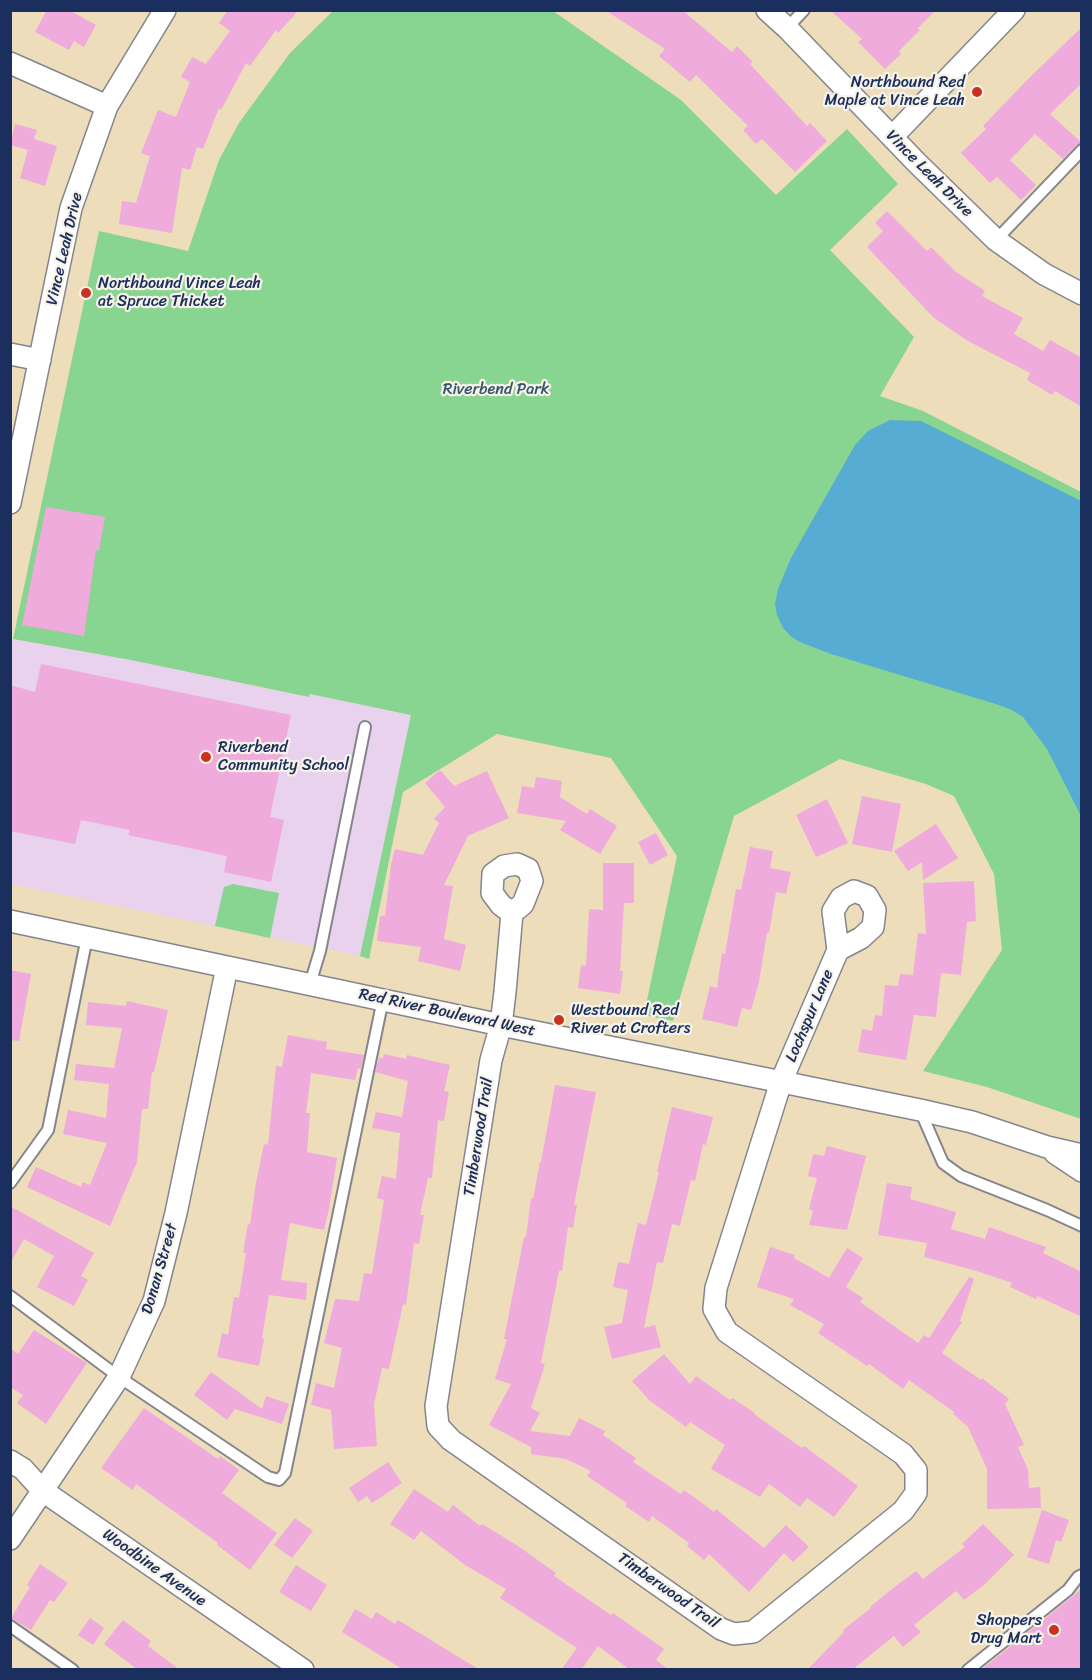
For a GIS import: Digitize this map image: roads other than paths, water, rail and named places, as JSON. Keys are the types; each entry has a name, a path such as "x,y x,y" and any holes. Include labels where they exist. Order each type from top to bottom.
{"street":[{"name":"Vince Leah Drive","path":"10,503 71,208 107,106 165,10"},
{"name":"Vince Leah Drive","path":"767,10 996,240 1044,274 1082,294"},
{"path":"892,137 1014,10"},
{"path":"10,63 107,106"},
{"path":"10,354 40,360"},
{"name":"Timberwood Trail","path":"512,913 501,1025 491,1060 436,1406 438,1426 451,1440 721,1629 734,1634 753,1632 903,1511 916,1493 916,1470 903,1454 727,1332 714,1309 716,1288 782,1082"},
{"name":"Red River Boulevard West","path":"10,921 501,1025 920,1110 972,1122 1047,1147 1082,1155"},
{"name":"Lochspur Lane","path":"782,1082 838,950"},
{"name":"Donan Street","path":"10,1539 119,1377 154,1301 176,1213 227,967"},
{"name":"Red River Boulevard West","path":"1047,1147 1082,1171"},
{"name":"Woodbine Avenue","path":"10,1461 22,1469 43,1491 303,1670"}],"lane":[{"path":"787,28 804,10"},
{"path":"996,240 1082,150"},
{"path":"310,984 320,951 365,727"},
{"path":"10,1183 48,1130 87,937"},
{"path":"10,1296 119,1377 268,1477 279,1480 285,1473 383,999"},
{"path":"920,1110 943,1163 962,1176 1082,1226"},
{"path":"968,1670 1068,1590 1082,1575"},
{"path":"10,1626 73,1670"}],"water":[{"path":"890,420 921,421 1081,501 1081,816 1047,749 1023,717 1012,710 831,654 800,642 783,628 775,604 778,589 791,558 855,445 868,431"}],"place":[{"name":"Northbound Red Maple at Vince Leah","path":"977,92"},
{"name":"Northbound Vince Leah at Spruce Thicket","path":"86,293"},
{"name":"Riverbend Community School","path":"206,757"},
{"name":"Westbound Red River at Crofters","path":"559,1020"},
{"name":"Shoppers Drug Mart","path":"1054,1630"}],"park label":[{"name":"Riverbend Park","path":"496,390"}]}
